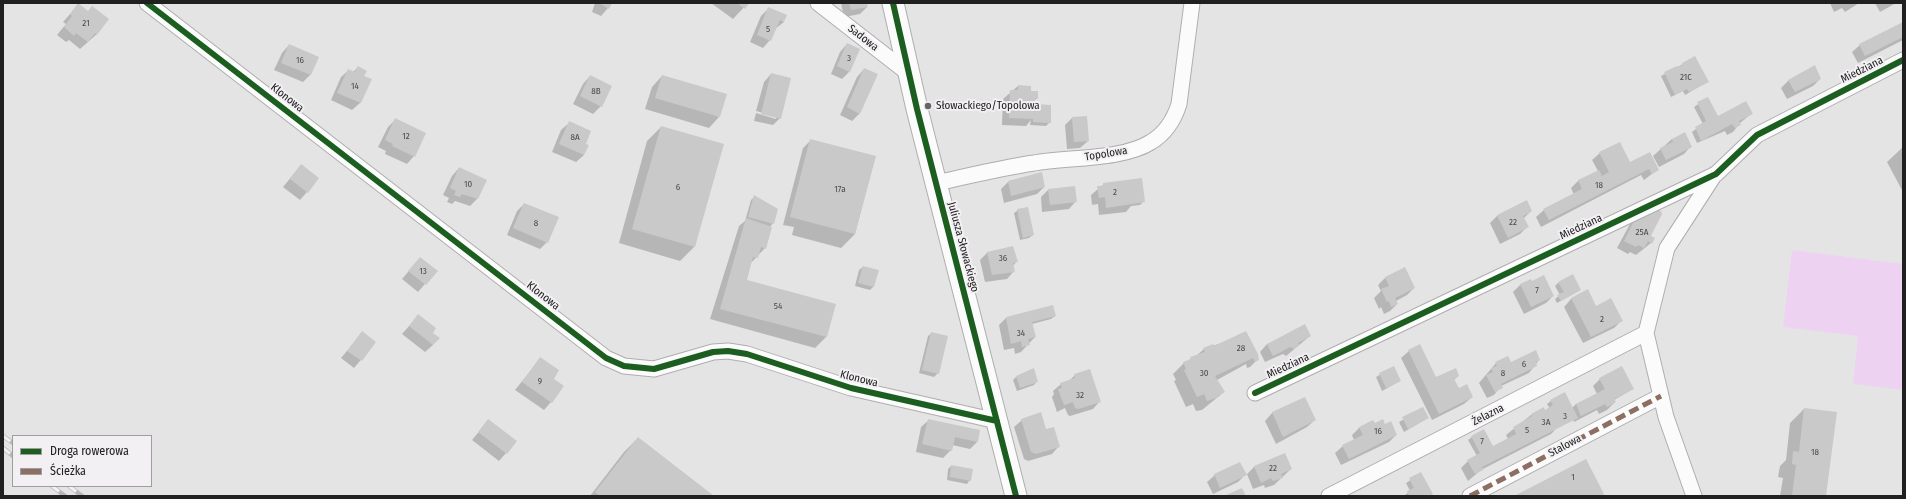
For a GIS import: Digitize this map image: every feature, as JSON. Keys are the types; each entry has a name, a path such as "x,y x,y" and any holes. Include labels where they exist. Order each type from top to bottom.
{"street":[{"name":"Klonowa","path":"147,3 606,358 624,366 654,369 713,352 728,351 741,353 851,388 997,421"},
{"name":"Sadowa","path":"818,3 908,73"},
{"name":"Juliusza Słowackiego","path":"893,3 908,73 1016,496"},
{"name":"Topolowa","path":"936,183 1035,163 1123,153 1150,143 1169,126 1175,117 1179,104 1192,3"},
{"name":"Miedziana","path":"1255,393 1716,174 1757,135 1903,60"},
{"path":"1694,496 1674,440 1661,396 1646,333 1667,248 1716,174"},
{"name":"Żelazna","path":"1329,496 1646,333"},
{"name":"Stalowa","path":"1470,496 1661,396"}],"shaded area":[{"path":"1792,250 1903,264 1903,390 1853,384 1858,336 1783,327"}],"building":[{"path":"78,3 88,11 92,6 109,19 97,35 95,33 88,42 76,33 74,36 64,27 72,16 70,14"},
{"path":"599,3 612,3 609,9"},
{"path":"737,3 749,3 745,9"},
{"path":"849,3 867,3 868,7 851,10"},
{"path":"768,7 787,15 784,22 780,20 771,41 757,35"},
{"path":"1903,22 1903,37 1865,56 1859,44"},
{"path":"847,43 860,49 850,72 837,66"},
{"path":"289,44 319,57 311,75 281,63"},
{"path":"1695,56 1709,82 1689,92 1687,89 1675,95 1664,72 1683,65 1682,63"},
{"path":"1815,65 1821,79 1795,92 1788,80"},
{"path":"358,66 367,71 364,76 372,79 361,103 337,93 348,69 355,72"},
{"path":"864,68 878,74 860,114 847,107"},
{"path":"771,73 791,78 781,119 761,114"},
{"path":"590,75 612,86 602,107 580,96"},
{"path":"662,75 727,94 720,117 655,98"},
{"path":"1018,85 1031,86 1031,91 1038,91 1038,99 1035,98 1035,104 1051,105 1051,123 1033,122 1033,119 1009,118 1010,90 1018,90"},
{"path":"1708,97 1718,116 1746,101 1753,114 1739,121 1741,125 1735,128 1732,124 1701,141 1695,127 1706,121 1697,102"},
{"path":"1087,116 1089,141 1074,142 1072,117"},
{"path":"395,118 426,133 415,157 392,146 393,144 385,140"},
{"path":"569,121 591,131 586,144 589,145 584,155 559,144"},
{"path":"661,126 724,144 695,247 632,229"},
{"path":"1685,132 1692,147 1666,160 1660,148 1673,142 1672,139"},
{"path":"810,139 876,156 855,234 790,217"},
{"path":"1620,142 1630,162 1650,152 1659,170 1652,174 1649,169 1549,220 1543,209 1582,189 1578,180 1599,170 1602,176 1609,172 1599,152"},
{"path":"301,164 319,178 308,193 290,179"},
{"path":"459,167 487,180 478,199 462,194 460,197 454,195 456,191 450,188"},
{"path":"1042,172 1045,187 1011,196 1008,181"},
{"path":"1142,178 1145,202 1106,208 1105,197 1099,198 1097,186 1103,186 1103,183"},
{"path":"1075,186 1077,202 1050,205 1048,189"},
{"path":"754,195 778,209 774,224 748,217"},
{"path":"1527,200 1532,211 1523,216 1529,227 1508,238 1497,215"},
{"path":"524,203 559,217 548,243 513,228"},
{"path":"1028,207 1034,235 1023,238 1017,209"},
{"path":"1656,209 1661,211 1662,214 1651,236 1655,238 1652,244 1648,241 1644,248 1638,245 1636,247 1624,241 1637,215 1642,218 1646,211 1651,214"},
{"path":"746,218 772,227 766,249 761,247 758,258 753,257 747,280 836,304 827,337 720,309"},
{"path":"1013,246 1018,262 1013,263 1015,272 992,275 987,252"},
{"path":"420,257 438,271 426,285 408,271"},
{"path":"863,266 879,270 874,287 858,283"},
{"path":"1405,267 1415,288 1395,298 1398,304 1391,307 1381,289 1389,286 1385,277"},
{"path":"1573,274 1581,290 1561,301 1557,295 1564,292 1558,282"},
{"path":"1544,275 1554,296 1531,307 1520,284 1531,279 1532,281"},
{"path":"1588,289 1596,306 1611,298 1623,321 1591,337 1571,298"},
{"path":"1053,305 1056,316 1032,322 1036,337 1028,339 1030,345 1022,347 1021,341 1011,344 1006,317"},
{"path":"418,314 436,328 433,333 440,338 433,345 409,326"},
{"path":"1305,324 1311,336 1298,343 1299,345 1294,349 1290,347 1273,356 1267,344"},
{"path":"362,331 376,342 362,361 347,351"},
{"path":"1246,331 1258,354 1259,360 1255,362 1253,358 1215,376 1225,392 1216,398 1207,401 1204,394 1197,397 1184,370 1186,369 1183,362 1191,359 1190,357 1205,352 1203,348 1213,344 1214,346"},
{"path":"931,332 948,336 939,374 922,370"},
{"path":"1420,344 1436,377 1456,368 1459,376 1454,379 1459,388 1467,384 1473,397 1439,414 1408,350"},
{"path":"1536,350 1540,360 1536,362 1537,366 1501,384 1503,388 1495,392 1486,375 1493,372 1491,368 1497,366 1495,362 1508,356 1511,362"},
{"path":"540,357 559,370 554,379 564,386 552,403 522,382"},
{"path":"1394,366 1401,381 1386,388 1379,373"},
{"path":"1622,366 1634,389 1614,399 1616,402 1607,407 1605,404 1581,416 1576,404 1605,389 1599,378"},
{"path":"1034,368 1038,382 1020,388 1016,376"},
{"path":"1090,369 1101,402 1078,409 1075,408 1073,402 1064,405 1058,389 1062,388 1060,383 1075,378 1074,374"},
{"path":"1565,392 1578,418 1482,467 1483,470 1475,474 1467,460 1480,453 1471,436 1484,429 1493,446 1516,434 1513,427 1532,416 1531,414 1544,407 1545,410 1553,405 1550,400"},
{"path":"1305,397 1316,420 1283,437 1272,412"},
{"path":"1423,407 1429,418 1408,429 1402,417"},
{"path":"1804,408 1837,412 1826,496 1792,496 1796,465 1792,464 1793,451 1799,452"},
{"path":"1041,412 1046,429 1054,427 1060,447 1036,454 1031,452 1021,419"},
{"path":"488,419 517,441 507,454 478,432"},
{"path":"928,419 980,430 978,442 955,437 952,451 922,444"},
{"path":"1383,419 1385,424 1391,421 1397,435 1349,459 1342,445 1363,435 1359,427 1373,420 1375,423"},
{"path":"638,437 714,496 600,496 595,492"},
{"path":"1285,453 1292,469 1281,474 1283,478 1273,481 1271,478 1261,483 1254,466"},
{"path":"1586,459 1604,494 1600,496 1514,496"},
{"path":"1240,462 1247,475 1220,488 1214,474"},
{"path":"951,465 973,469 971,481 950,477"},
{"path":"1421,472 1433,494 1429,496 1409,496 1407,491 1414,488 1409,478"},
{"path":"1242,488 1246,496 1226,496 1226,495"}],"railway":[{"path":"3,436 12,442"},
{"path":"3,448 12,455"},
{"path":"53,487 65,496"},
{"path":"70,487 82,496"}],"marked path":[{"path":"1470,496 1661,396"}],"cycle path":[{"path":"147,3 606,358 624,366 654,369 713,352 728,351 747,354 851,388 997,421"},
{"path":"893,3 917,109 1016,496"},
{"path":"1255,393 1716,174 1757,135 1903,60"}],"place":[{"name":"Słowackiego/Topolowa","path":"928,106"}]}
